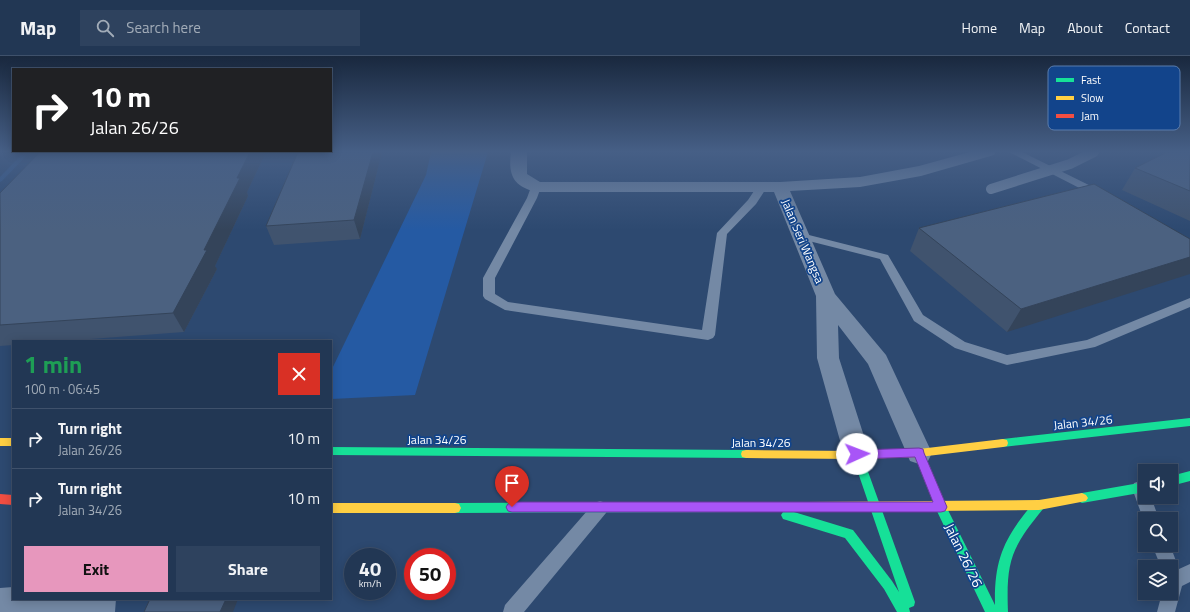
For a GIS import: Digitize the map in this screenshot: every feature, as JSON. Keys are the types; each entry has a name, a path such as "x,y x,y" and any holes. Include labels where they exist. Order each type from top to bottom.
{"main road":[{"name":"Jalan 34/26","path":"332,451 857,454 919,453 1190,422"},
{"path":"0,442 12,442"},
{"name":"Jalan 26/26","path":"919,453 941,507 992,612"},
{"path":"857,454 912,612"},
{"path":"1178,479 1190,476"},
{"path":"332,508 941,507 1039,505 1138,489"},
{"path":"0,499 12,500"},
{"path":"1002,612 1001,589 1007,551 1025,521 1039,505"},
{"path":"747,507 796,517 849,534 888,585 904,612"}],"street":[{"path":"522,178 536,187 771,187 860,182 882,178"},
{"name":"Jalan Seri Wangsa","path":"771,187 801,236 826,296 878,361 919,453"},
{"name":"Jalan Seri Wangsa","path":"826,296 828,358 857,454"},
{"path":"0,603 62,600"},
{"path":"99,612 100,600"}],"lane":[{"path":"992,189 1026,178"},
{"path":"1066,178 1106,198"},
{"path":"536,187 532,198 489,278 489,296 505,306 708,335 722,232 752,202 771,187"},
{"path":"801,236 884,258 918,318 960,345 1007,360 1090,344 1190,302"},
{"path":"512,612 600,508"},
{"path":"1166,612 1169,600"}],"shaded area":[{"path":"425,178 480,178 415,395 332,399 332,369"}],"building":[{"path":"15,178 240,178 204,250 207,250 173,313 0,325 0,193"},
{"path":"287,178 366,178 354,220 266,226"},
{"path":"1159,178 1190,178 1190,191"},
{"path":"1094,184 1190,239 1190,257 1021,309 919,228"},
{"path":"150,600 226,600 220,612 144,612"}],"traffic: fast":[{"path":"1003,443 1190,422"},
{"path":"332,451 746,454"},
{"path":"919,453 941,507 992,612"},
{"path":"857,455 909,602"},
{"path":"1178,479 1190,476"},
{"path":"1082,498 1138,488"},
{"path":"1002,612 1001,594 1003,565 1018,531 1039,505"},
{"path":"455,508 806,507"},
{"path":"787,515 849,534 888,585 904,612"}],"traffic: slow":[{"path":"0,442 12,442"},
{"path":"746,454 857,455 919,453 1003,443"},
{"path":"806,507 1039,505 1082,498"},
{"path":"332,508 455,508"}],"traffic: jam":[{"path":"0,499 12,500"}],"route":[{"path":"512,507 941,507 919,453 857,454"}]}
